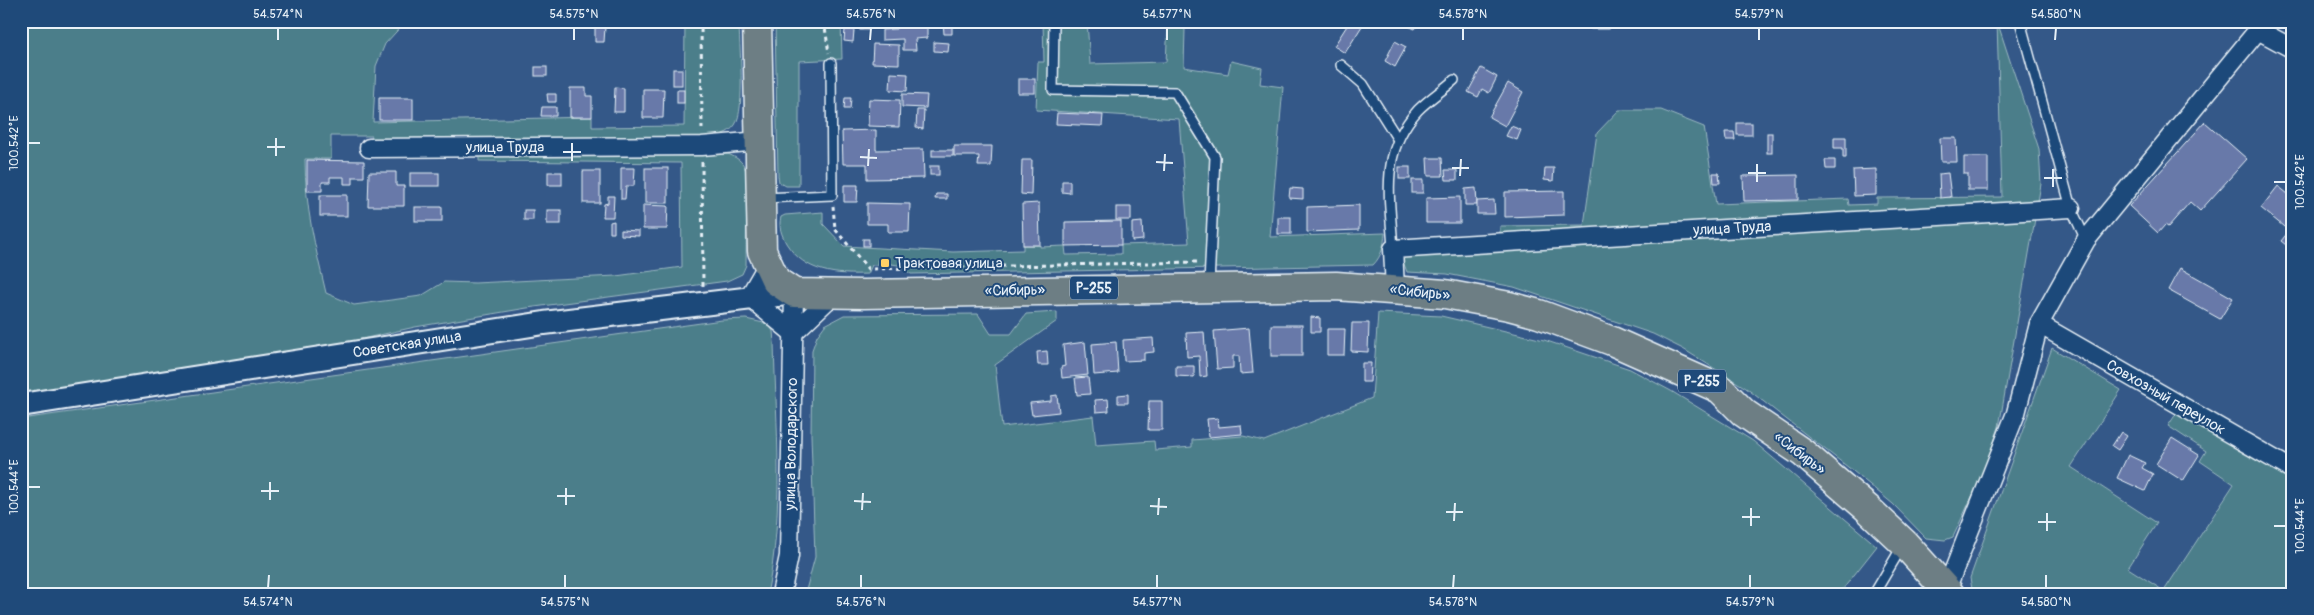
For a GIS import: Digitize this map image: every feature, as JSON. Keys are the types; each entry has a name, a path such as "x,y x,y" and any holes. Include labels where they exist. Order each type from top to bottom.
{"highway":[{"path":"757,21 762,250 776,280 794,293"},
{"name":"«Сибирь»","path":"794,293 834,294 1210,274 1336,286 1394,289 1474,298 1539,314 1612,340 1720,389 1744,413 1828,473 1904,543 1948,592"}],"street":[{"path":"1948,592 2016,413 2039,324 2086,240 2251,25 2293,48"},
{"name":"улица Труда","path":"369,148 702,146 760,141"},
{"name":"улица Труда","path":"1393,249 2071,208"},
{"path":"1393,249 1394,289"},
{"path":"768,264 749,298 793,333 834,294"},
{"name":"Советская улица","path":"21,405 544,323 794,293"},
{"name":"улица Володарского","path":"781,594 789,556 794,293"},
{"name":"Совхозный переулок","path":"2039,324 2293,470"}],"lane":[{"path":"1054,21 1053,90 1175,92 1215,157 1210,274"},
{"path":"2020,21 2071,208 2086,240"},
{"path":"760,198 832,195 831,63"},
{"path":"1341,65 1364,84 1398,138"},
{"path":"1393,249 1389,171 1398,138 1419,110 1454,80"},
{"path":"1874,594 1904,543"}],"path":[{"path":"824,21 831,63"},
{"path":"832,195 835,229 868,269 1210,274"}],"green space":[{"path":"21,21 406,21 385,44 376,66 373,122 592,117 592,127 684,126 685,23 677,23 677,21 739,21 740,105 735,125 730,131 723,134 707,138 372,140 372,136 331,136 331,159 305,159 305,177 311,226 326,293 354,305 421,296 444,282 475,283 616,276 682,267 681,163 479,161 479,156 728,154 741,162 747,176 746,265 742,274 727,281 527,308 415,327 335,345 21,393"},
{"path":"775,21 841,21 842,59 799,61 799,186 786,186 779,182 778,176"},
{"path":"1043,21 1087,21 1090,64 1166,62 1168,23 1185,29 1184,67 1228,74 1231,61 1262,68 1260,84 1283,87 1270,237 1385,233 1379,258 1373,265 911,274 898,265 885,263 888,259 878,259 877,265 872,265 868,274 844,274 833,273 812,266 802,261 794,253 782,234 780,228 781,217 785,215 823,212 823,224 844,246 953,252 1023,250 1023,245 1040,245 1040,247 1065,246 1066,255 1121,254 1121,245 1189,243 1179,119 1036,110 1038,62 1044,62"},
{"path":"1997,21 2039,149 2041,184 1999,427 1984,471 1953,537 1945,540 1926,538 1893,504 1746,388 1683,349 1653,334 1514,287 1447,274 1407,272 1401,256 1500,234 1500,226 1584,225 1597,133 1619,110 1661,110 1704,127 1716,204 1848,199 1849,205 1877,204 1877,198 2002,197"},
{"path":"1057,312 1057,321 995,365 1002,427 1093,416 1096,445 1154,441 1155,450 1192,447 1192,440 1243,436 1264,441 1372,398 1378,313 1441,316 1544,340 1630,369 1671,391 1753,441 1877,546 1839,594 805,594 815,557 811,435 812,350 817,336 825,325 844,315 978,314 991,334 1011,334 1026,314"},
{"path":"746,319 768,324 773,331 774,343 778,500 773,563 767,594 21,594 21,419 722,320"},
{"path":"2052,348 2121,390 2071,467 2157,523 2128,568 2164,591 2234,484 2200,461 2206,451 2168,426 2178,411 2243,453 2293,480 2293,594 1973,594 1970,578"}],"building":[{"path":"860,21 869,21 869,30 860,30"},
{"path":"900,21 908,21 909,24 927,23 927,38 915,39 916,50 903,50 903,39 882,40 882,30 896,29 896,24 900,24"},
{"path":"943,21 952,21 952,34 944,34"},
{"path":"1223,21 1235,21 1234,28 1222,27"},
{"path":"1350,21 1355,21 1362,26 1345,53 1334,46"},
{"path":"1410,21 1420,21 1415,29 1408,26"},
{"path":"1591,21 1609,21 1609,29 1591,29"},
{"path":"1659,21 1687,21 1687,27 1659,27"},
{"path":"595,27 605,27 604,42 595,42"},
{"path":"845,30 854,30 853,42 844,41"},
{"path":"1395,41 1406,47 1395,67 1385,61"},
{"path":"934,42 949,43 948,52 934,51"},
{"path":"873,44 899,45 899,64 872,63"},
{"path":"535,67 547,67 547,76 535,76"},
{"path":"1481,68 1497,77 1489,93 1482,89 1478,97 1468,92"},
{"path":"673,69 682,69 682,85 673,85"},
{"path":"891,73 908,74 907,91 890,90"},
{"path":"1018,79 1035,79 1035,93 1018,93"},
{"path":"1508,83 1523,92 1505,126 1489,117"},
{"path":"615,87 624,88 624,112 614,112"},
{"path":"570,88 586,88 586,96 592,96 592,117 570,117"},
{"path":"643,89 664,89 663,118 643,118"},
{"path":"677,90 684,90 684,103 677,103"},
{"path":"547,94 556,94 556,102 548,102"},
{"path":"902,94 927,95 926,108 902,107"},
{"path":"379,98 413,98 413,120 379,120"},
{"path":"845,98 851,98 850,109 844,109"},
{"path":"869,99 900,100 899,127 868,126"},
{"path":"542,107 556,107 556,116 541,116"},
{"path":"917,110 924,110 923,129 916,128"},
{"path":"1057,113 1103,115 1102,126 1056,124"},
{"path":"2205,122 2247,159 2200,211 2190,202 2168,227 2165,225 2158,233 2129,206"},
{"path":"1737,123 1752,123 1752,135 1737,135"},
{"path":"1511,126 1521,130 1517,140 1506,136"},
{"path":"876,130 876,150 923,149 924,178 867,179 867,164 843,164 842,131"},
{"path":"1725,132 1734,132 1735,140 1726,140"},
{"path":"1767,133 1772,133 1772,153 1767,153"},
{"path":"1834,137 1846,137 1846,158 1843,158 1843,148 1834,148"},
{"path":"1940,138 1956,138 1957,162 1941,162"},
{"path":"954,146 992,146 991,166 978,166 979,156 954,156"},
{"path":"932,150 953,150 953,156 932,156"},
{"path":"1964,157 1988,157 1988,190 1968,190 1968,174 1964,174"},
{"path":"1427,158 1442,158 1443,176 1428,176"},
{"path":"307,160 364,161 364,177 353,177 353,184 344,184 344,177 330,177 330,182 322,182 322,191 307,191"},
{"path":"1022,160 1032,160 1031,195 1021,194"},
{"path":"1825,160 1835,160 1835,169 1826,169"},
{"path":"930,166 939,166 939,175 930,175"},
{"path":"1399,167 1410,167 1410,179 1399,179"},
{"path":"621,168 635,168 634,186 626,186 625,199 621,199"},
{"path":"645,168 668,168 668,203 645,203"},
{"path":"1545,168 1554,168 1553,181 1544,180"},
{"path":"1876,169 1876,195 1854,196 1853,170"},
{"path":"1445,170 1457,170 1457,180 1446,180"},
{"path":"583,171 600,171 600,203 583,203"},
{"path":"369,172 396,172 396,186 404,186 404,206 368,206"},
{"path":"548,172 562,172 562,185 548,185"},
{"path":"410,173 439,173 439,186 410,186"},
{"path":"1713,173 1719,173 1720,183 1714,183"},
{"path":"1948,173 1951,197 1940,198 1939,174"},
{"path":"1798,175 1798,200 1744,201 1743,176"},
{"path":"1412,180 1423,180 1423,193 1412,193"},
{"path":"1062,181 1070,181 1070,193 1062,192"},
{"path":"844,185 858,185 857,202 844,202"},
{"path":"2278,186 2293,198 2293,238 2286,245 2281,241 2289,231 2261,208"},
{"path":"1290,188 1303,189 1303,199 1289,198"},
{"path":"1476,188 1477,205 1465,205 1465,189"},
{"path":"1564,191 1564,215 1505,217 1505,192"},
{"path":"936,194 947,194 947,199 935,199"},
{"path":"320,195 347,195 347,216 320,216"},
{"path":"608,196 614,196 613,217 603,217 604,204 608,203"},
{"path":"1460,197 1460,223 1426,223 1426,198"},
{"path":"1494,200 1495,214 1477,214 1477,201"},
{"path":"867,203 910,204 909,232 888,232 888,224 867,224"},
{"path":"1039,203 1040,245 1023,245 1022,204"},
{"path":"643,205 668,206 667,229 643,229"},
{"path":"1359,205 1359,230 1307,232 1307,207"},
{"path":"415,207 442,207 442,221 415,221"},
{"path":"1116,207 1131,207 1131,220 1116,220"},
{"path":"524,210 533,210 533,220 524,220"},
{"path":"547,210 561,210 561,224 547,224"},
{"path":"1278,217 1291,217 1291,234 1278,234"},
{"path":"614,221 614,233 610,233 610,222"},
{"path":"1121,221 1121,245 1065,246 1065,222"},
{"path":"1142,222 1143,240 1132,241 1132,223"},
{"path":"621,230 639,231 639,236 621,235"},
{"path":"863,239 869,239 869,246 863,246"},
{"path":"878,260 888,260 888,264 878,264"},
{"path":"2180,268 2233,298 2220,319 2168,290"},
{"path":"1311,317 1320,318 1320,332 1311,332"},
{"path":"1352,323 1369,323 1368,352 1351,351"},
{"path":"1271,325 1302,325 1302,356 1271,356"},
{"path":"1249,328 1253,373 1240,374 1239,356 1233,356 1233,368 1217,369 1214,331"},
{"path":"1327,329 1345,329 1344,355 1327,355"},
{"path":"1204,332 1207,376 1200,377 1199,356 1187,357 1186,333"},
{"path":"1153,338 1154,352 1144,353 1144,360 1124,361 1123,340"},
{"path":"1085,342 1088,375 1062,378 1061,367 1065,366 1063,345"},
{"path":"1116,342 1118,373 1094,375 1092,344"},
{"path":"1047,351 1048,365 1038,365 1037,352"},
{"path":"1362,363 1371,363 1370,382 1362,382"},
{"path":"1176,366 1194,366 1194,377 1176,376"},
{"path":"1088,377 1090,394 1077,395 1075,378"},
{"path":"1128,394 1128,403 1118,403 1118,395"},
{"path":"1057,395 1059,412 1032,415 1030,403 1051,401 1051,396"},
{"path":"1108,399 1109,411 1096,412 1095,400"},
{"path":"1149,401 1162,401 1162,430 1148,430"},
{"path":"1218,418 1219,427 1241,425 1242,434 1209,437 1207,419"},
{"path":"2121,432 2127,436 2118,450 2112,446"},
{"path":"2172,438 2199,455 2183,481 2156,464"},
{"path":"2128,455 2145,463 2142,468 2153,474 2145,491 2117,478"}],"place":[{"name":"Трактовая улица","path":"885,263"}]}
